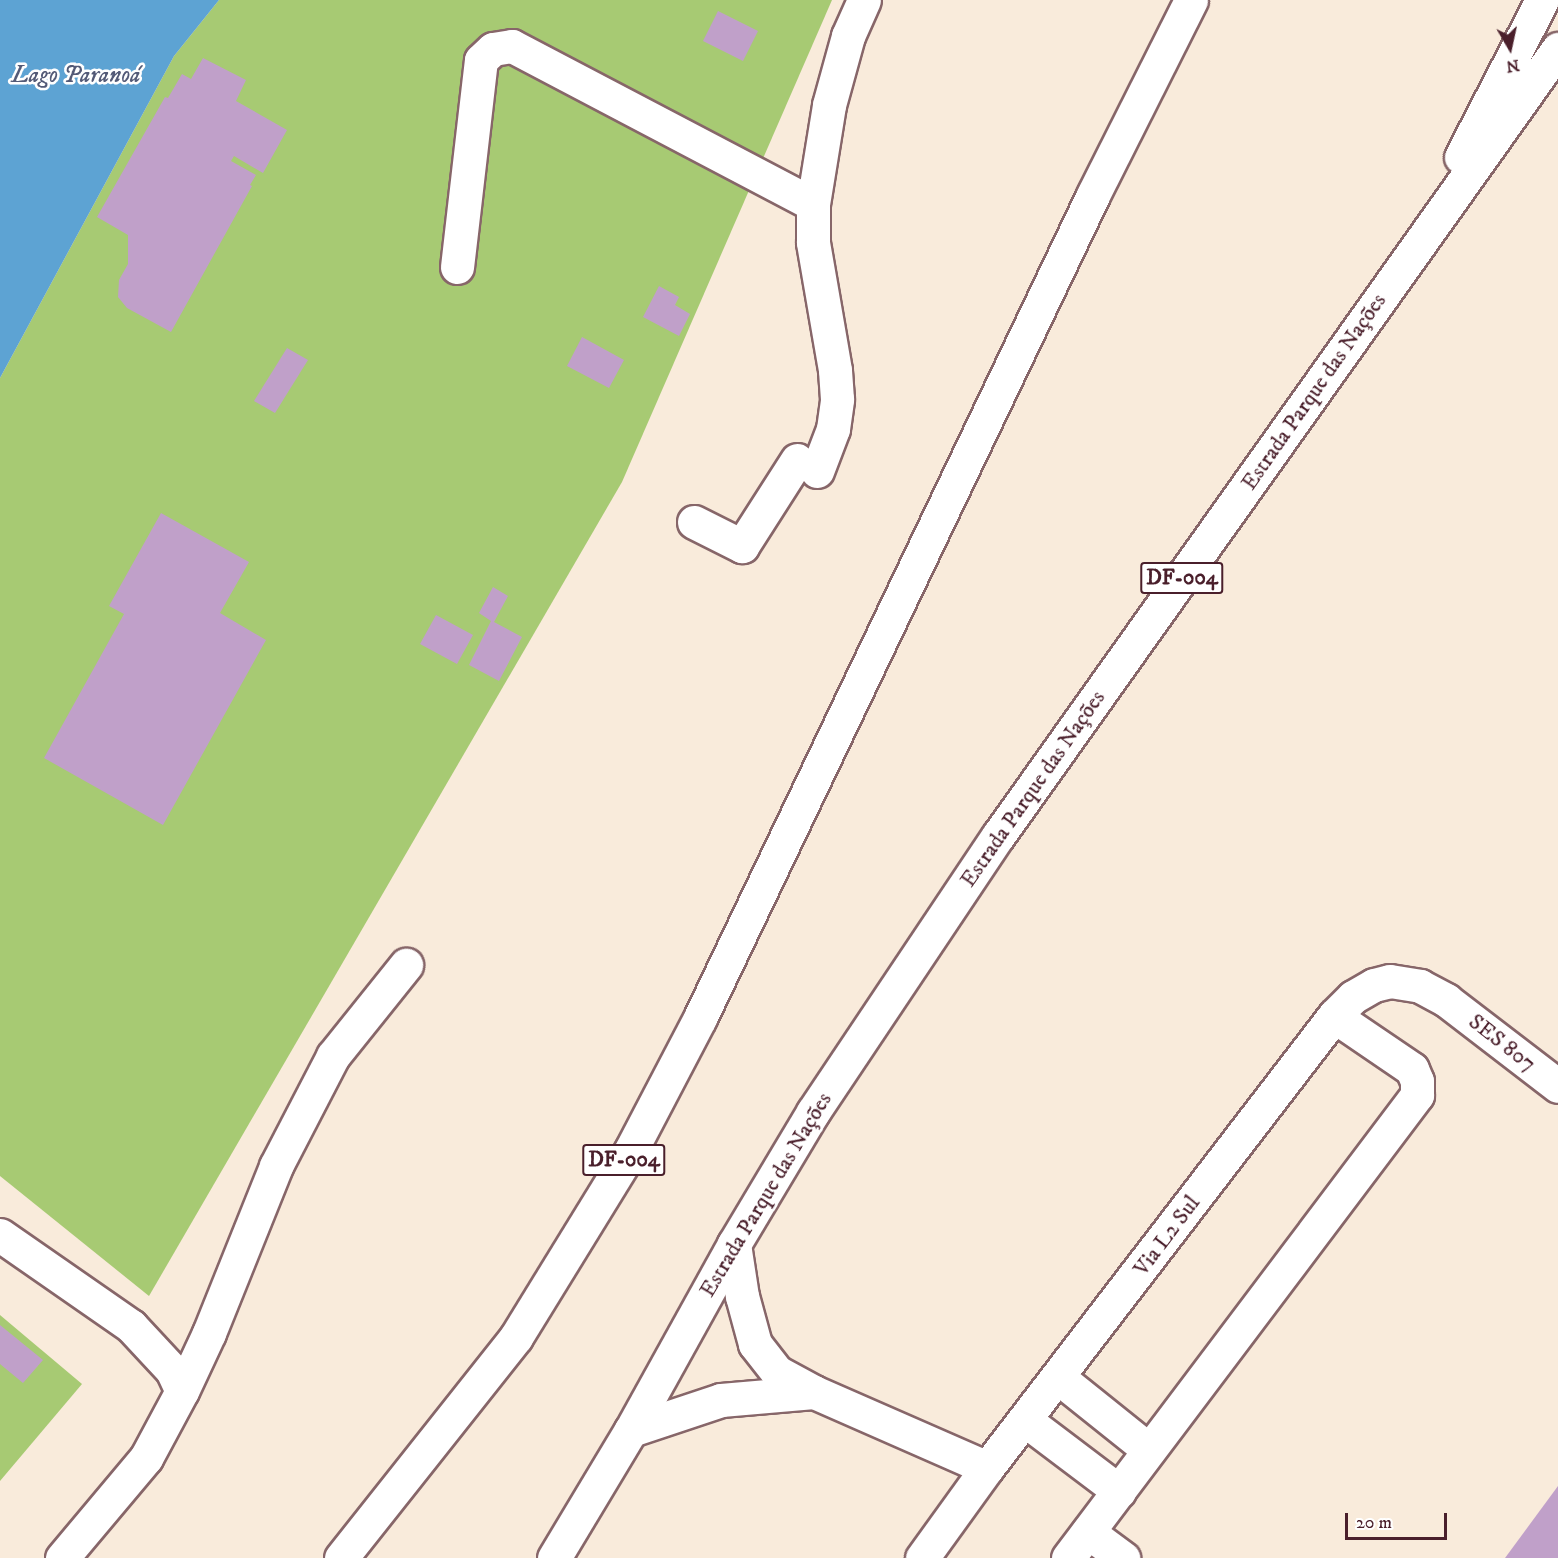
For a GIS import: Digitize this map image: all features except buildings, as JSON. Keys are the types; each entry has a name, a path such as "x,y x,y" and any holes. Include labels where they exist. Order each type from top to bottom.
{"main road":[{"path":"694,522 742,546 833,429 837,399 835,370 813,242 813,204 829,105 848,36 864,0"},
{"name":"DF-004","path":"341,1558 516,1337 631,1150 700,1018 1093,195 1191,0"},
{"path":"1405,265 1542,0"},
{"path":"457,267 482,60 493,49 512,46 813,204"},
{"name":"Estrada Parque das Nações","path":"554,1558 631,1430 734,1244 813,1112 998,836 1558,49"},
{"path":"62,1558 146,1458 182,1391 209,1333 276,1166 333,1056 406,964"},
{"name":"Via L2 Sul","path":"922,1558 987,1468 1059,1378 1334,1016 1353,997 1374,985 1390,981 1420,986 1446,1000"},
{"name":"SES 807","path":"1446,1000 1558,1086"},
{"path":"1068,1558 1417,1095 1417,1081 1412,1069 1334,1016"},
{"path":"0,1235 131,1326 172,1370 182,1391"},
{"path":"734,1244 742,1296 755,1344 777,1372 814,1392 987,1468"},
{"path":"1059,1378 1149,1450"},
{"path":"631,1430 722,1400 814,1392"},
{"path":"1025,1420 1119,1491"},
{"path":"1088,1532 1123,1558"}],"green space":[{"path":"219,0 832,0 622,482 149,1296 0,1176 0,378 174,56"},
{"path":"0,1315 82,1384 0,1481"}],"water":[{"name":"Lago Paranoá","path":"0,0 219,0 174,56 0,378"}]}
